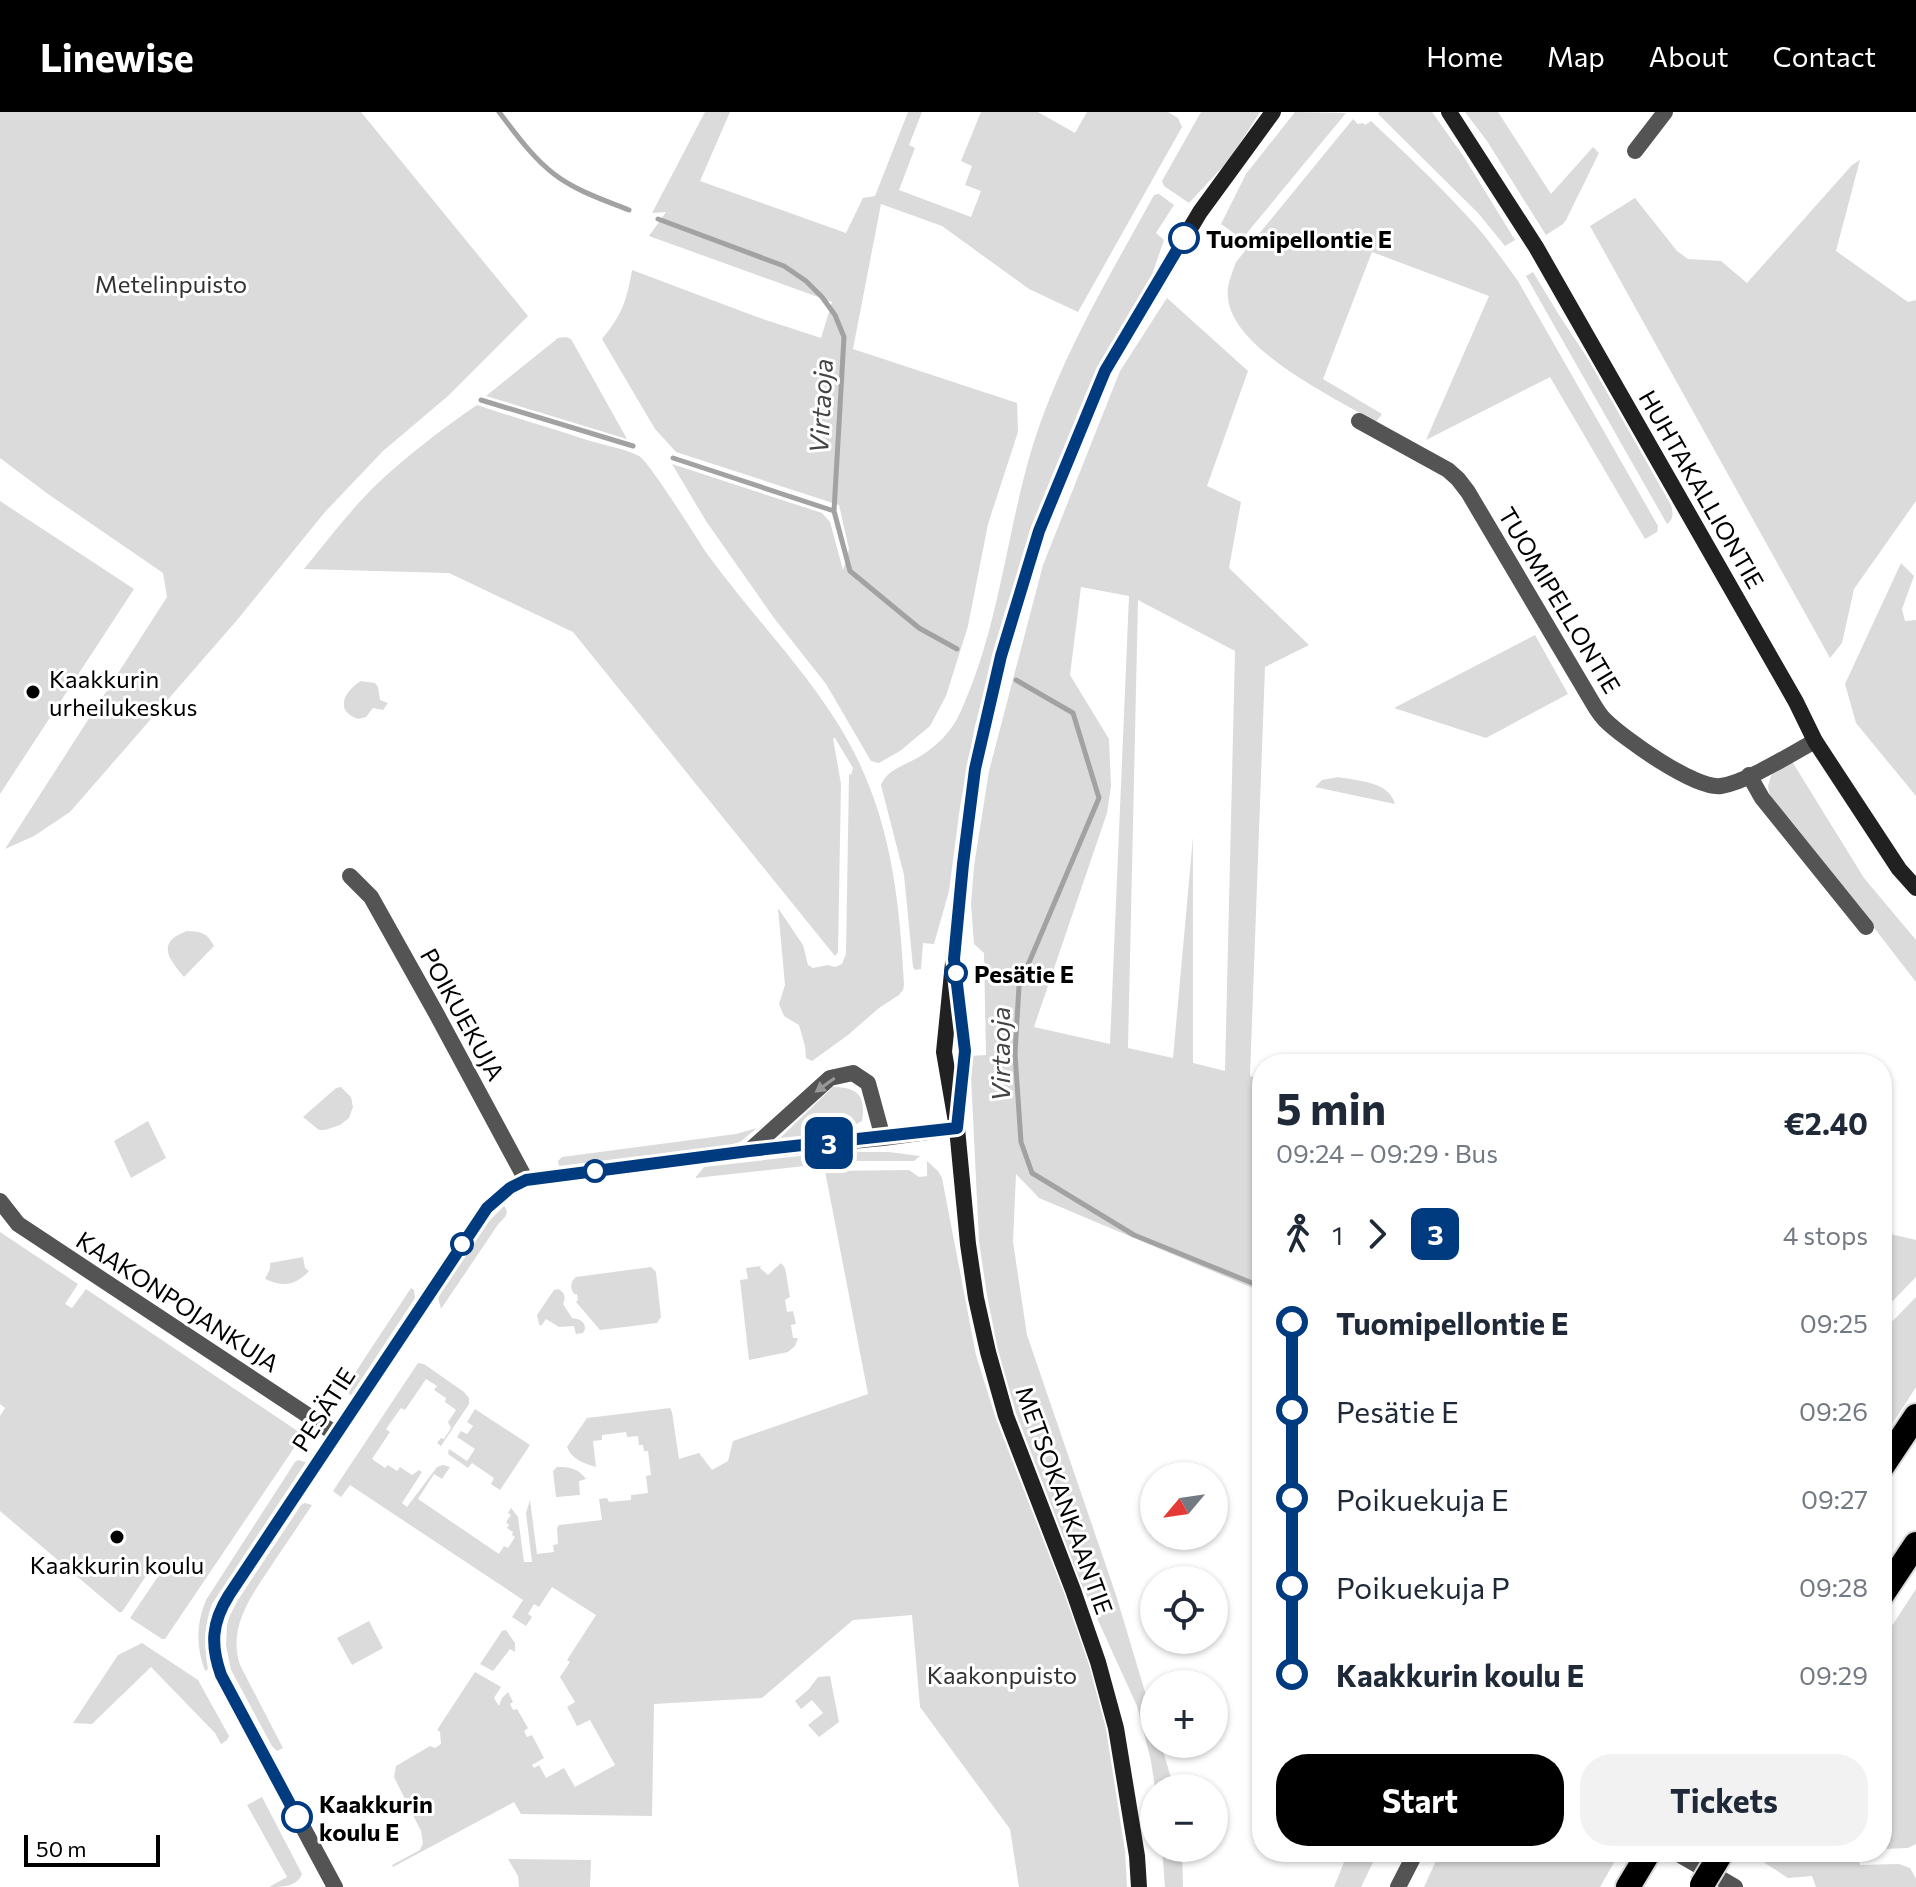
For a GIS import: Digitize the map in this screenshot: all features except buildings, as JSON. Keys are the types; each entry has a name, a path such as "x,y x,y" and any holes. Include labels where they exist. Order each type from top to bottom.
{"highway":[{"path":"1892,1452 1916,1416"},
{"path":"1892,1580 1916,1544"},
{"path":"1628,1887 1643,1862"},
{"path":"1702,1886 1716,1862"}],"street":[{"name":"METSOKANKAANTIE","path":"1139,1887 1137,1856 1116,1728 1102,1675 1006,1416 976,1298 957,1128 965,1051 954,959 975,769 1001,656 1039,531 1105,371 1200,212 1273,112"},
{"name":"HUHTAKALLIONTIE","path":"1449,112 1536,247 1815,741 1899,869 1916,888"},
{"path":"1635,151 1665,112"},
{"name":"TUOMIPELLONTIE","path":"1359,421 1448,470 1458,479 1603,718 1631,741 1698,782 1717,787 1749,775 1815,741"},
{"path":"1749,775 1762,798 1866,927"},
{"name":"POIKUEKUJA","path":"350,876 371,897 526,1180"},
{"path":"749,1151 830,1078 853,1073 868,1083 883,1138"},
{"name":"PESÄTIE","path":"335,1887 227,1688 216,1660 217,1619 480,1217 501,1195 526,1180 957,1128"},
{"name":"KAAKONPOJANKUJA","path":"0,1201 18,1224 336,1434"},
{"path":"1398,1887 1411,1862"},
{"path":"1692,1862 1735,1887"}],"green space":[{"name":"Metelinpuisto","path":"0,112 361,112 528,316 448,396 383,451 325,512 238,619 70,812 34,836 5,849 167,597 163,573 0,458"},
{"path":"705,112 730,112 700,181 846,233 863,198 875,196 908,112 922,112 909,145 915,148 899,190 971,217 981,191 965,185 972,166 961,161 981,112 1038,112 1075,133 1087,112 1168,112 1178,118 1182,127 1078,312 1029,289 942,226 881,204 853,349 1017,403 1018,432 988,524 968,626 946,696 930,726 900,751 879,763 871,761 826,684 774,618 706,521 672,464 822,513 830,522 843,570 849,549 839,505 676,452 655,429 602,339 623,307 632,270 821,338 832,302 649,236 666,212 652,213"},
{"path":"1201,112 1260,112 1229,160 1189,203 1164,186 1162,181"},
{"path":"1295,112 1346,113 1242,239 1221,224 1246,174"},
{"path":"1379,112 1432,112 1515,240 1505,246 1478,213"},
{"path":"1465,112 1498,112 1551,194 1593,147 1599,153 1563,224 1546,235 1487,141"},
{"path":"1353,119 1365,125 1371,121 1456,204 1500,256 1518,281 1658,526 1657,532 1645,539 1550,377 1426,440 1489,296 1372,252 1323,379 1382,414 1376,422 1288,370 1247,336 1234,317 1228,298 1236,262"},
{"path":"1860,160 1836,251 1908,302 1916,300 1916,501 1854,589 1842,643 1830,658 1590,226 1635,198 1677,251 1688,259 1721,261 1747,283 1852,165"},
{"path":"1159,194 1174,205 1156,233 1164,240 1150,281 1071,431 1031,532 1003,618 975,726 949,891 934,944 923,943 921,969 915,970 904,875 881,785 892,771 938,743 960,713 984,648 1023,481 1043,415 1087,318 1154,195"},
{"path":"1533,272 1588,359 1671,505 1672,516 1667,524 1526,276"},
{"path":"1167,298 1248,371 1207,486 1241,502 1229,568 1309,645 1265,667 1250,1076 1252,1288 1039,1198 1016,1174 1013,1242 1027,1335 1116,1595 1140,1675 1140,1718 1081,1583 1016,1413 998,1350 987,1295 979,1241 970,1056 986,1055 984,953 974,944 971,904 989,771 1043,565 1120,371","holes":["1081,587 1129,596 1110,1044 1034,1027 1107,813 1111,786 1109,739 1070,675","1138,600 1235,651 1225,1071 1193,1063 1193,837 1173,1058 1128,1048"]},
{"path":"558,338 571,339 627,439 486,396"},
{"path":"477,405 639,456 723,575 817,692 850,745 866,777 887,844 894,878 904,985 899,995 812,1061 806,1058 799,1025 784,1016 779,1004 785,985 778,908 803,945 808,965 813,968 842,964 846,954 849,774 853,768 835,738 841,784 838,952 835,956 573,632 449,573 304,569 378,483 426,442"},
{"name":"Kaakkurin urheilukeskus","path":"0,501 134,589 0,794"},
{"path":"1901,563 1914,576 1902,609 1905,621 1916,620 1916,796 1856,723 1845,684"},
{"path":"1535,635 1568,694 1486,738 1394,708"},
{"path":"361,681 375,683 380,700 388,703 383,710 373,708 366,717 358,719 346,711 344,701 350,690"},
{"path":"1793,763 1864,878 1916,940 1916,982 1770,798 1768,786 1771,776 1776,769"},
{"path":"1338,777 1380,786 1392,796 1395,804 1315,787 1322,780"},
{"path":"187,931 203,934 214,946 184,977 170,957 168,945 177,935"},
{"path":"341,1087 351,1097 353,1107 349,1118 340,1125 319,1130 303,1117 336,1088"},
{"path":"833,1087 849,1089 858,1095 863,1105 862,1121 841,1132 780,1138"},
{"path":"148,1121 166,1158 131,1178 114,1141"},
{"path":"757,1128 740,1142 730,1145 559,1166 558,1161 562,1157 736,1134"},
{"path":"835,1152 889,1152 920,1156 914,1161 850,1161 695,1178 704,1167"},
{"name":"Kaakonpuisto","path":"927,1161 942,1178 976,1355 996,1419 1089,1665 1106,1729 1125,1851 1127,1887 1019,1887 1010,1829 920,1707 912,1615 853,1620 762,1698 654,1704 652,1816 521,1814 514,1802 393,1867 420,1850 423,1843 421,1831 394,1777 396,1766 430,1746 435,1748 441,1744 437,1730 475,1672 501,1687 494,1698 499,1706 508,1692 513,1710 517,1709 528,1728 524,1731 527,1737 532,1735 544,1758 532,1765 534,1768 539,1765 546,1778 564,1768 575,1787 615,1765 590,1720 577,1726 567,1707 575,1702 560,1677 570,1662 567,1660 596,1615 552,1587 539,1607 534,1604 528,1614 532,1617 526,1626 512,1617 523,1600 350,1485 341,1497 333,1491 418,1363 464,1392 469,1404 441,1446 437,1443 451,1428 448,1422 456,1410 434,1390 437,1386 426,1379 405,1410 401,1408 386,1429 390,1432 372,1459 385,1468 388,1465 397,1471 400,1467 412,1475 419,1470 422,1472 402,1503 407,1507 437,1467 450,1467 442,1479 434,1474 418,1499 499,1554 504,1546 508,1548 515,1537 506,1522 511,1508 518,1517 524,1562 532,1562 526,1513 530,1500 537,1554 554,1552 553,1545 558,1544 559,1525 602,1520 599,1499 607,1498 609,1502 631,1500 631,1495 648,1493 646,1476 651,1475 648,1451 639,1445 638,1436 627,1437 626,1432 602,1435 602,1440 593,1441 596,1467 572,1455 567,1447 587,1418 670,1408 679,1459 699,1453 712,1470 728,1461 733,1441 868,1394 825,1171 909,1170 919,1177 927,1176"},
{"path":"504,1206 505,1216 441,1309 438,1297 488,1222"},
{"path":"0,1232 78,1284 65,1304 72,1308 86,1289 299,1432 300,1439 165,1639 130,1618 159,1575 150,1570 122,1612 119,1612 0,1511 0,1416 5,1408 0,1404"},
{"path":"1892,1234 1916,1240 1916,1277 1892,1302"},
{"path":"303,1257 305,1268 309,1271 299,1280 283,1284 265,1279 270,1263"},
{"path":"781,1263 785,1268 790,1297 785,1300 787,1312 793,1311 796,1324 791,1325 793,1338 798,1338 788,1352 749,1360 740,1280 748,1279 746,1268 761,1266 768,1275"},
{"path":"651,1267 656,1272 661,1317 657,1323 600,1330 576,1302 577,1294 574,1294 571,1285 576,1277"},
{"path":"411,1288 415,1298 349,1394 347,1385"},
{"path":"558,1289 565,1297 563,1304 572,1318 584,1324 583,1333 576,1334 574,1326 559,1327 546,1319 541,1326 539,1324 537,1315 554,1290"},
{"path":"1916,1297 1916,1387 1892,1424 1892,1322"},
{"path":"475,1409 530,1445 500,1490 491,1484 494,1478 472,1463 468,1468 448,1454 449,1449 467,1461 475,1449 457,1437 461,1431 467,1434 473,1426 467,1422"},
{"path":"298,1460 306,1462 212,1604 206,1628 208,1669 205,1671 198,1635 206,1600"},
{"path":"557,1467 573,1469 583,1475 586,1479 579,1481 580,1495 556,1497 553,1471"},
{"path":"305,1503 312,1505 250,1599 237,1637 240,1665 283,1748 277,1751 231,1670 226,1645 227,1625 238,1600"},
{"path":"1916,1589 1916,1844 1908,1848 1892,1849 1892,1626"},
{"path":"369,1621 383,1648 352,1665 337,1638"},
{"path":"506,1630 515,1643 515,1652 510,1649 493,1671 480,1664 502,1631"},
{"path":"142,1643 198,1680 229,1736 227,1740 221,1744 215,1733 151,1667 92,1724 73,1723 118,1655"},
{"path":"830,1676 839,1722 819,1737 808,1725 823,1713 812,1700 801,1709 795,1701 818,1677"},
{"path":"1150,1758 1165,1758 1170,1774 1153,1774"},
{"path":"262,1797 302,1874 297,1882 269,1887 287,1877 247,1805"},
{"path":"508,1859 591,1860 590,1887 519,1887 518,1876"},
{"path":"1163,1862 1182,1862 1183,1887 1165,1887"},
{"path":"1344,1862 1373,1862 1361,1887 1334,1887"},
{"path":"1435,1862 1614,1862 1600,1887 1424,1887"},
{"path":"1763,1862 1899,1864 1910,1868 1916,1879 1916,1887 1816,1887 1812,1876 1788,1878"}],"waterway":[{"name":"Virtaoja","path":"499,112 531,153 554,174 581,190 629,210"},
{"name":"Virtaoja","path":"658,219 784,266 806,281 835,315 844,337 834,511 850,571 919,628 957,649"},
{"path":"481,400 633,446"},
{"path":"673,458 834,511"},
{"name":"Virtaoja","path":"1016,680 1073,713 1099,798 1019,986 1015,1054 1021,1142 1032,1173 1134,1235 1252,1283"}],"bus line":[{"name":"3","path":"297,1817 221,1675 214,1644 217,1619 229,1595 487,1208 510,1188 526,1180 957,1128 965,1051 954,959 975,769 1001,656 1039,531 1105,371 1184,238"}],"place":[{"name":"Tuomipellontie E","path":"1184,238"},
{"name":"Kaakkurin urheilukeskus","path":"33,692"},
{"name":"Pesätie E","path":"956,973"},
{"name":"Kaakkurin koulu","path":"117,1537"},
{"name":"Kaakkurin koulu E","path":"297,1817"}]}
